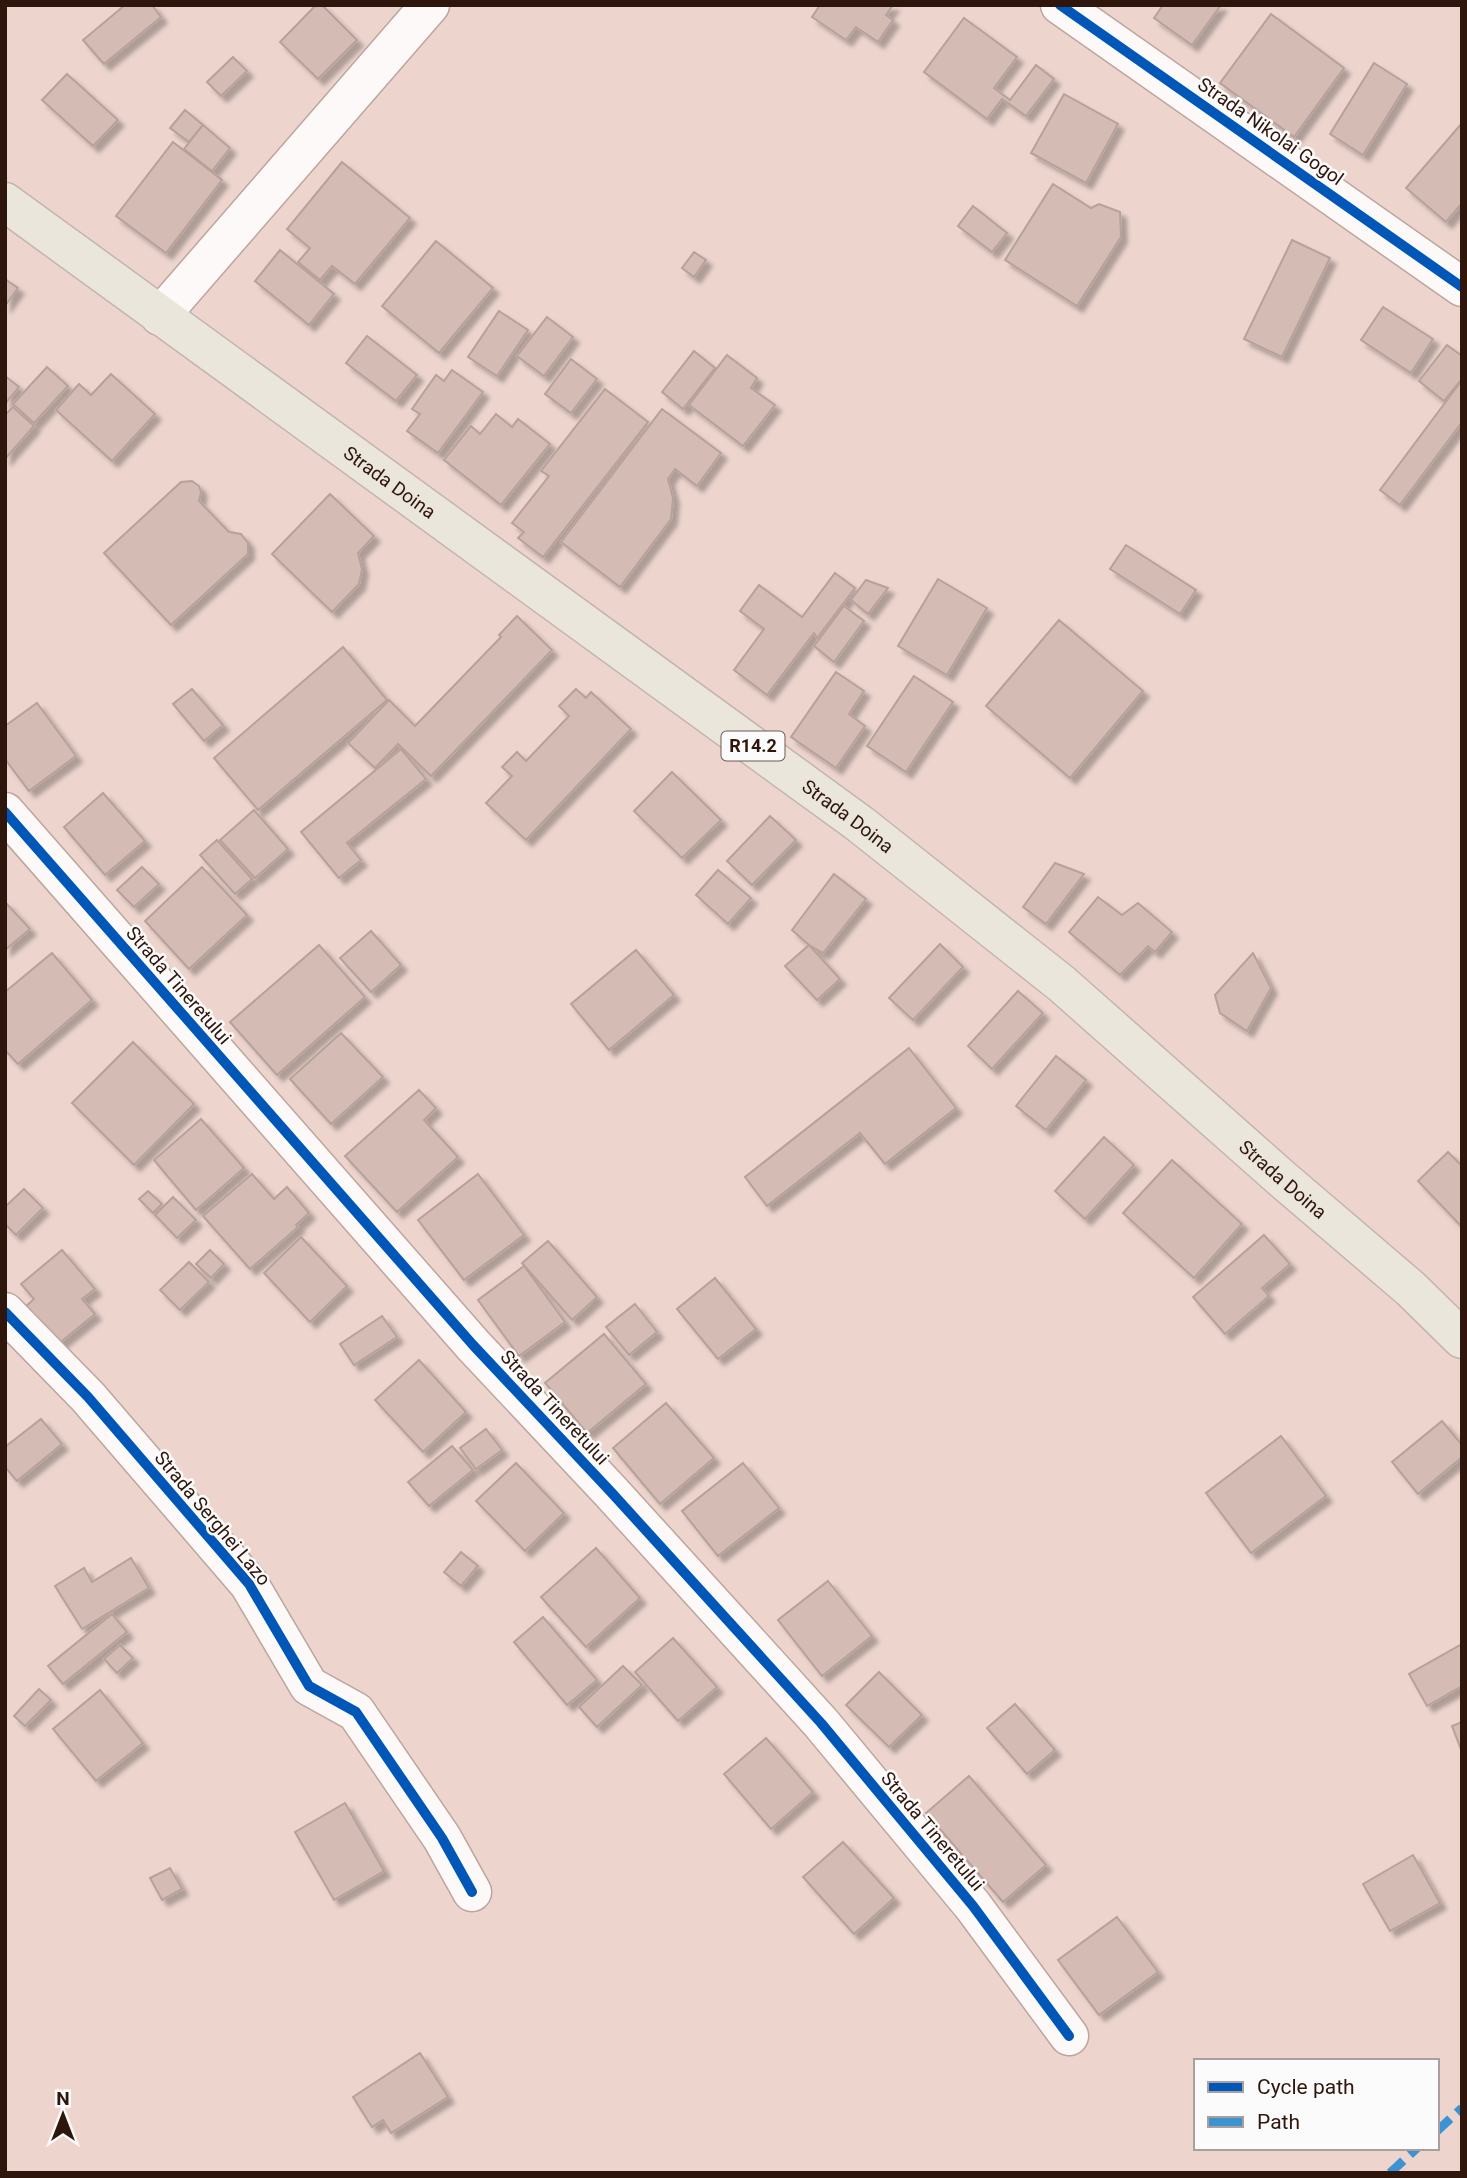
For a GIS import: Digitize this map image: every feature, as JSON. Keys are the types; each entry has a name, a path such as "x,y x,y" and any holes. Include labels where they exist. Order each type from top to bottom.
{"main road":[{"name":"Strada Doina","path":"5,202 860,824 1062,984 1411,1290 1462,1339"}],"street":[{"path":"160,316 430,5"},
{"name":"Strada Nikolai Gogol","path":"1060,5 1462,287"},
{"name":"Strada Tineretului","path":"5,811 473,1345 821,1723 973,1906 1069,2036"},
{"name":"Strada Serghei Lazo","path":"5,1312 88,1397 249,1584 309,1686 356,1712 442,1838 472,1892"}],"building":[{"path":"125,5 152,5 161,17 104,64 83,40"},
{"path":"316,5 322,5 357,40 318,79 280,42"},
{"path":"820,5 893,5 886,15 893,20 878,42 856,27 846,40 812,17"},
{"path":"1163,5 1221,5 1192,45 1154,18"},
{"path":"1271,14 1344,68 1294,137 1220,83"},
{"path":"964,18 1017,57 994,88 1010,100 1036,65 1054,79 1026,116 1002,99 987,119 924,72"},
{"path":"233,57 247,71 221,96 207,82"},
{"path":"1374,63 1407,84 1363,155 1330,134"},
{"path":"67,74 118,120 93,146 42,100"},
{"path":"1064,94 1118,124 1086,183 1031,153"},
{"path":"185,110 203,125 189,142 170,128"},
{"path":"1462,123 1462,203 1446,222 1406,188"},
{"path":"203,125 230,148 212,171 184,149"},
{"path":"173,142 222,180 166,253 116,216"},
{"path":"342,162 410,218 355,284 332,266 320,280 298,262 310,248 287,229"},
{"path":"1053,184 1091,208 1099,204 1120,212 1121,237 1077,306 1005,260"},
{"path":"973,206 1007,233 992,252 958,226"},
{"path":"1292,240 1330,258 1282,357 1244,339"},
{"path":"436,241 493,288 439,353 382,306"},
{"path":"280,250 334,294 309,325 255,281"},
{"path":"694,252 706,260 694,277 682,268"},
{"path":"5,279 18,288 5,306"},
{"path":"1383,307 1433,339 1411,373 1361,340"},
{"path":"499,311 528,330 497,376 468,357"},
{"path":"547,317 573,337 544,376 517,356"},
{"path":"367,336 417,375 396,401 346,363"},
{"path":"1447,345 1462,356 1462,379 1444,401 1419,381"},
{"path":"694,351 715,368 683,409 662,392"},
{"path":"727,355 757,378 751,388 775,405 743,446 689,405"},
{"path":"571,359 597,379 571,413 545,394"},
{"path":"47,367 68,386 34,423 13,404"},
{"path":"452,370 483,392 438,453 407,431 420,414 412,409 436,375 444,381"},
{"path":"111,374 155,414 112,461 56,410 79,384 91,395"},
{"path":"5,376 19,387 5,404"},
{"path":"1462,380 1462,422 1400,505 1380,490"},
{"path":"605,389 648,422 543,557 518,538 524,532 512,523 549,476 541,471"},
{"path":"13,407 34,426 5,459 5,415"},
{"path":"662,409 721,453 697,486 675,469 668,479 673,498 671,519 620,587 561,542"},
{"path":"496,414 512,427 518,419 550,444 501,505 444,460 471,426 480,434"},
{"path":"192,481 199,486 199,501 229,532 241,534 248,543 248,554 171,625 104,553 181,482"},
{"path":"330,494 374,536 358,553 362,569 359,584 332,612 272,554"},
{"path":"1126,545 1196,590 1180,614 1110,569"},
{"path":"835,573 855,588 817,638 814,633 767,695 734,670 764,629 740,611 759,585 802,617"},
{"path":"938,579 987,608 947,675 898,646"},
{"path":"866,580 888,588 868,614 851,600"},
{"path":"844,606 864,621 834,662 814,646"},
{"path":"517,616 552,650 431,776 398,744 375,768 348,743 389,700 415,726 501,637 499,635"},
{"path":"1059,620 1143,691 1070,778 986,706"},
{"path":"343,647 387,700 258,810 214,758"},
{"path":"836,672 864,691 849,714 865,726 836,768 791,737"},
{"path":"914,676 953,702 906,772 867,746"},
{"path":"192,689 223,725 204,741 173,704"},
{"path":"576,689 586,698 591,692 631,729 526,840 486,803 512,776 502,767 517,752 526,761 569,716 559,706"},
{"path":"37,703 76,756 29,791 5,759 5,726"},
{"path":"401,749 426,779 347,843 361,860 339,878 301,832"},
{"path":"672,772 721,820 682,858 634,811"},
{"path":"103,793 145,841 105,875 64,827"},
{"path":"254,810 288,849 255,878 220,840"},
{"path":"770,816 796,840 752,885 727,861"},
{"path":"217,840 252,879 235,894 200,855"},
{"path":"1055,863 1084,874 1046,924 1023,907"},
{"path":"142,867 159,884 134,907 117,890"},
{"path":"202,867 247,915 189,969 145,921"},
{"path":"718,870 751,898 728,924 696,895"},
{"path":"834,874 866,899 823,953 792,930"},
{"path":"1098,897 1122,915 1138,903 1172,932 1155,952 1148,946 1120,975 1069,932"},
{"path":"5,902 30,929 5,950"},
{"path":"371,931 401,965 371,992 340,958"},
{"path":"940,944 963,967 913,1020 889,998"},
{"path":"319,945 365,997 277,1075 230,1022"},
{"path":"809,945 840,979 817,1000 785,966"},
{"path":"636,950 674,995 609,1050 571,1004"},
{"path":"52,953 92,1000 18,1064 5,1050 5,992"},
{"path":"1253,953 1271,988 1247,1031 1220,1013 1215,995"},
{"path":"1018,991 1043,1013 992,1069 968,1046"},
{"path":"341,1033 383,1077 331,1124 290,1079"},
{"path":"133,1042 194,1104 134,1165 72,1103"},
{"path":"909,1048 956,1108 885,1164 860,1133 767,1206 745,1177"},
{"path":"1056,1056 1086,1080 1046,1130 1016,1106"},
{"path":"419,1090 436,1108 424,1120 458,1157 397,1212 345,1156"},
{"path":"201,1119 244,1168 196,1210 154,1160"},
{"path":"1104,1137 1134,1165 1085,1219 1055,1191"},
{"path":"1448,1152 1460,1164 1462,1162 1462,1227 1418,1181"},
{"path":"1172,1160 1242,1224 1194,1278 1123,1213"},
{"path":"252,1174 274,1199 287,1187 309,1213 296,1225 298,1227 250,1269 203,1216"},
{"path":"478,1174 524,1235 464,1280 418,1220"},
{"path":"24,1189 43,1208 16,1235 5,1224 5,1207"},
{"path":"148,1191 162,1204 153,1213 139,1199"},
{"path":"173,1197 196,1220 177,1238 155,1215"},
{"path":"1264,1235 1290,1264 1262,1288 1269,1296 1225,1334 1193,1297"},
{"path":"301,1237 347,1286 310,1322 264,1273"},
{"path":"548,1241 597,1297 572,1320 522,1263"},
{"path":"62,1250 95,1289 82,1299 95,1314 57,1345 25,1307 34,1299 21,1284"},
{"path":"210,1250 224,1264 211,1278 196,1264"},
{"path":"189,1262 209,1282 180,1310 160,1290"},
{"path":"524,1266 565,1322 519,1356 478,1300"},
{"path":"715,1278 756,1329 718,1359 677,1309"},
{"path":"635,1304 657,1332 629,1355 606,1327"},
{"path":"382,1316 397,1337 354,1365 340,1344"},
{"path":"604,1334 646,1384 587,1433 545,1383"},
{"path":"419,1360 466,1412 423,1452 375,1400"},
{"path":"666,1403 714,1458 660,1504 613,1448"},
{"path":"41,1419 62,1444 17,1481 5,1467 5,1447"},
{"path":"1442,1421 1462,1445 1462,1457 1418,1494 1392,1462"},
{"path":"486,1429 502,1450 476,1469 460,1448"},
{"path":"1281,1436 1326,1496 1251,1553 1206,1493"},
{"path":"452,1446 473,1470 429,1506 408,1482"},
{"path":"516,1463 564,1513 525,1551 476,1501"},
{"path":"743,1463 779,1508 718,1556 682,1511"},
{"path":"596,1548 640,1598 586,1647 541,1597"},
{"path":"461,1552 478,1566 461,1586 444,1572"},
{"path":"131,1558 149,1588 82,1629 55,1586 84,1568 92,1582"},
{"path":"828,1581 872,1636 822,1676 778,1620"},
{"path":"112,1614 127,1632 63,1684 48,1666"},
{"path":"543,1617 597,1680 567,1705 514,1642"},
{"path":"673,1638 717,1687 678,1721 635,1672"},
{"path":"1462,1644 1462,1686 1427,1706 1409,1674"},
{"path":"120,1645 133,1658 117,1673 104,1659"},
{"path":"623,1666 642,1685 597,1727 579,1707"},
{"path":"879,1672 922,1715 889,1747 846,1705"},
{"path":"39,1689 51,1700 25,1726 14,1716"},
{"path":"100,1690 143,1743 96,1781 53,1729"},
{"path":"1015,1704 1055,1750 1027,1774 987,1728"},
{"path":"1462,1722 1462,1752 1452,1726"},
{"path":"766,1738 813,1792 771,1829 724,1774"},
{"path":"969,1776 1046,1865 1003,1902 926,1813"},
{"path":"345,1803 384,1871 334,1900 295,1832"},
{"path":"843,1842 894,1898 854,1934 803,1877"},
{"path":"1413,1855 1440,1903 1390,1931 1363,1884"},
{"path":"170,1868 182,1889 162,1900 150,1878"},
{"path":"1117,1917 1158,1972 1099,2015 1058,1960"},
{"path":"420,2053 448,2097 391,2133 383,2120 372,2127 353,2097"}],"marked path":[{"path":"1439,2129 1462,2108"},
{"path":"1390,2173 1415,2150"}],"cycle path":[{"path":"1060,5 1462,287"},
{"path":"5,812 473,1345 821,1723 973,1906 1069,2036"},
{"path":"5,1312 88,1397 249,1584 309,1686 356,1712 442,1838 472,1892"}]}
